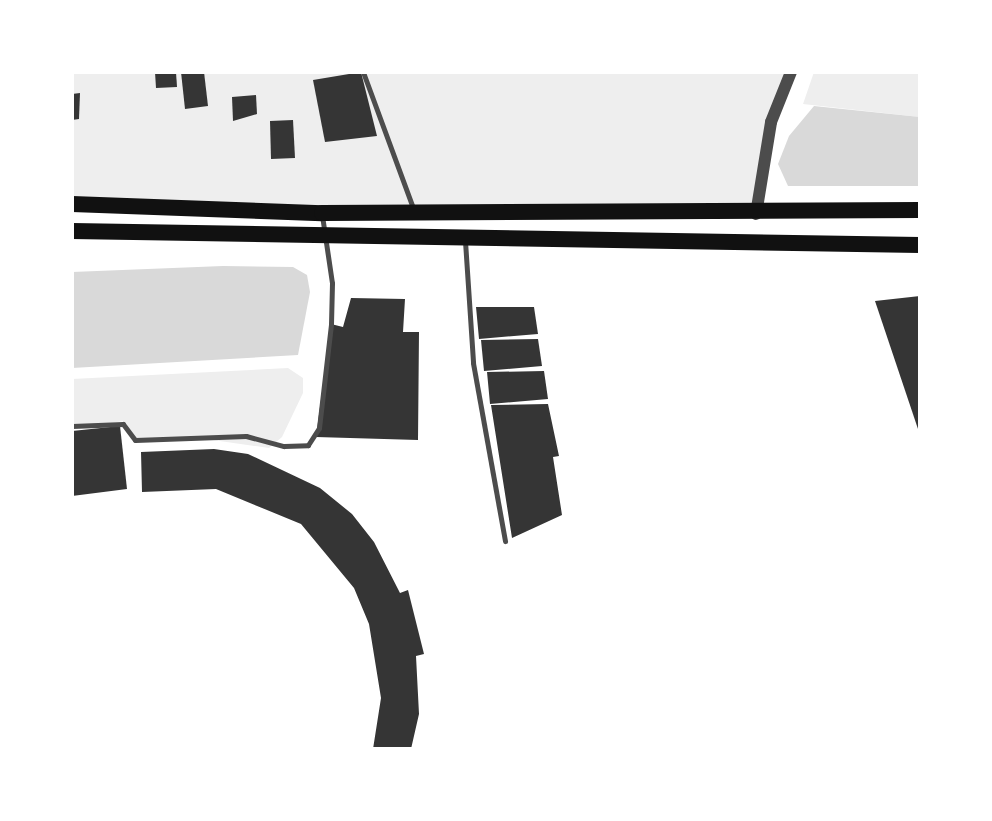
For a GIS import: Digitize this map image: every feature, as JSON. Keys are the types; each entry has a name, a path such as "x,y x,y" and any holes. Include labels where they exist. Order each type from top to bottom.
{"highway":[{"path":"72,204 322,213 756,214 920,210"},
{"path":"744,243 756,214"},
{"path":"72,231 323,238 920,245"}],"street":[{"path":"756,214 771,122 791,72"}],"lane":[{"path":"363,72 415,213"},
{"path":"72,426 123,424 135,440 246,436 284,446 308,445 319,428 331,324 332,283 323,238 322,213"},
{"path":"465,239 473,363 505,541"}],"shaded area":[{"path":"72,72 794,72 771,122 756,214 72,204"},
{"path":"814,72 920,72 920,117 803,104"},
{"path":"814,106 920,117 920,186 788,186 778,164 789,136"},
{"path":"223,266 293,267 307,275 310,292 298,355 72,368 72,272"},
{"path":"288,368 303,378 303,393 282,437 269,448 206,439 139,441 124,421 72,428 72,379"}],"building":[{"path":"155,72 176,72 177,87 156,88"},
{"path":"181,72 204,72 208,106 185,109"},
{"path":"361,72 377,136 325,142 313,80"},
{"path":"80,93 79,119 72,120 72,94"},
{"path":"256,95 257,114 233,121 232,97"},
{"path":"293,120 295,158 271,159 270,121"},
{"path":"920,296 920,432 919,432 875,301"},
{"path":"351,298 405,299 403,332 419,332 418,440 316,437 331,324 343,327"},
{"path":"476,307 534,307 538,334 479,339"},
{"path":"538,339 542,366 484,371 481,340"},
{"path":"544,371 548,399 490,404 487,372"},
{"path":"548,404 559,456 553,457 562,515 512,538 491,405"},
{"path":"120,426 127,489 72,496 72,431"},
{"path":"214,449 248,454 320,488 352,514 374,542 400,593 408,590 424,654 416,656 419,714 411,749 373,749 381,698 369,624 354,588 301,524 216,489 142,492 141,452"}]}
